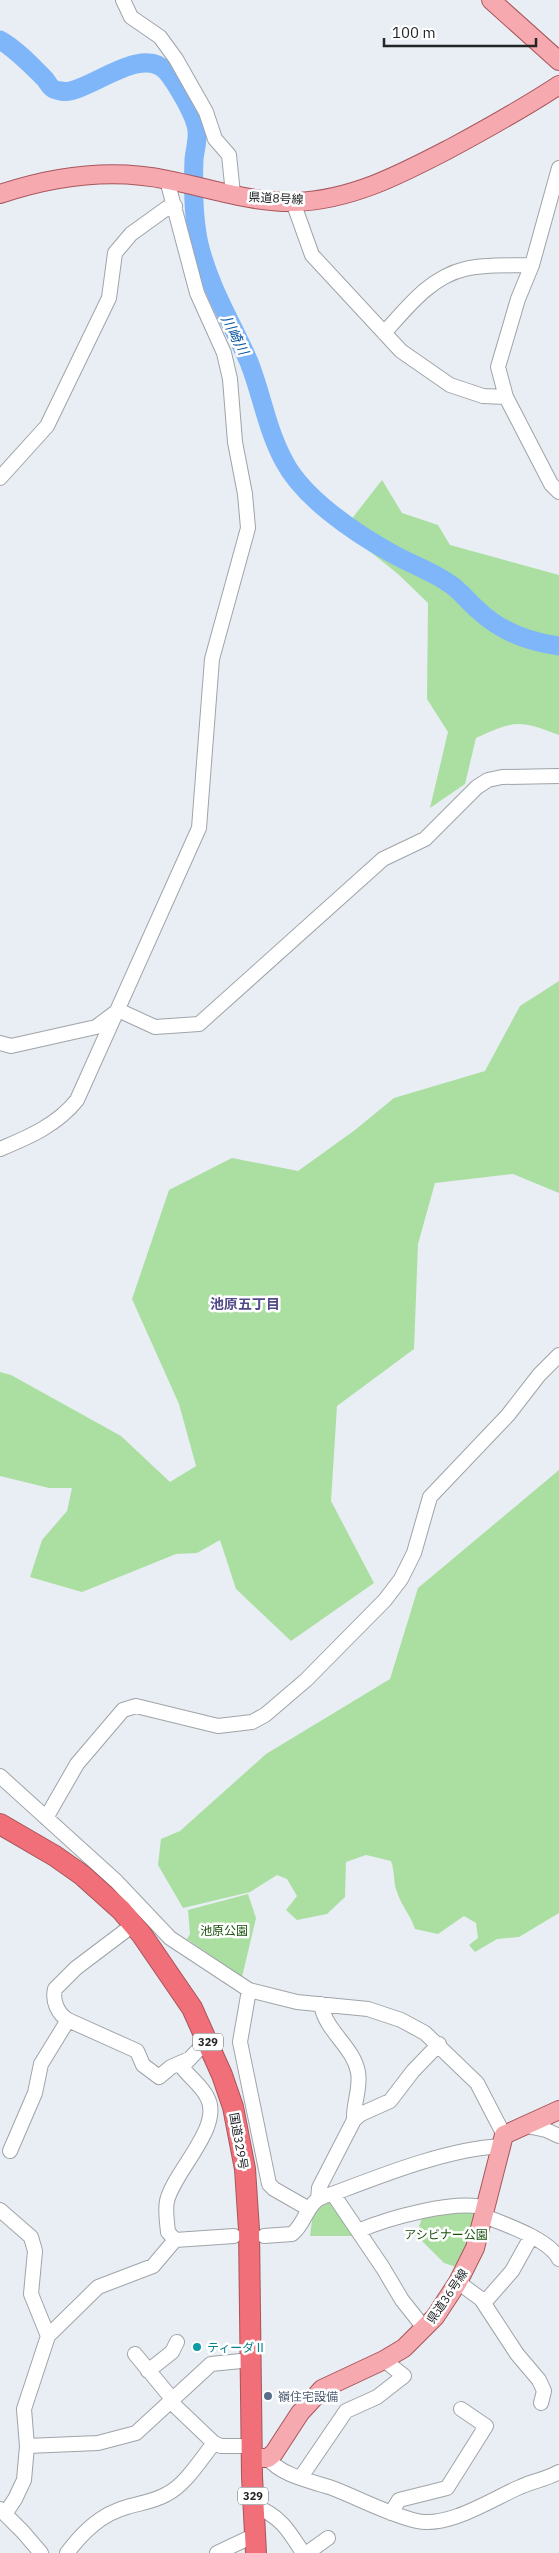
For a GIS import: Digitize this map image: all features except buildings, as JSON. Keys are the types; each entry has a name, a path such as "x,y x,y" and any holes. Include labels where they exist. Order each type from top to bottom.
{"highway":[{"name":"国道329号","path":"0,1824 111,1888 133,1925 192,2008 209,2044 233,2107 245,2169 249,2230 251,2360 258,2454 253,2504 255,2544"}],"main road":[{"path":"491,0 559,61"},
{"name":"県道8号線","path":"0,194 30,184 71,176 137,175 174,181 230,194 293,202 337,197 374,186 479,133 559,85"},
{"path":"503,2141 559,2110"},
{"name":"県道36号線","path":"258,2454 281,2445 300,2412 322,2389 384,2360 404,2348 425,2329 458,2282 475,2248 503,2141"}],"street":[{"path":"124,0 131,17 160,37 176,59 198,97 206,112 215,139 229,155 230,194"},
{"path":"559,168 532,265 518,299 498,368 506,397 551,484 559,492"},
{"path":"0,1149 24,1139 66,1114 77,1100 199,828 212,659 248,528 235,442 230,379 224,353 197,293 174,206 174,181"},
{"path":"293,202 312,255 401,351 450,385 483,396 506,397"},
{"path":"0,478 47,426 109,298 115,253 131,234 167,208 174,206"},
{"path":"384,333 413,300 439,280 466,269 532,265"},
{"path":"118,1010 155,1027 199,1024 383,859 425,839 477,787 488,780 502,777 559,776"},
{"path":"0,1043 11,1046 96,1027 118,1010"},
{"path":"46,1818 77,1764 123,1710 136,1706 218,1726 252,1722 265,1715 306,1680 385,1600 401,1579 414,1553 430,1497 508,1415 539,1375 559,1355"},
{"path":"0,1776 46,1818 111,1888 170,1938 249,1990 297,2002 368,2009 401,2020 425,2033 439,2044 477,2083 503,2141 366,2181 332,2194 313,2204 274,2189 270,2184 240,2042 249,1990"},
{"path":"133,1925 76,1968 55,1989 55,2002 62,2016 68,2020 137,2051 143,2065 159,2077 171,2067 189,2059"},
{"path":"321,2004 323,2016 353,2059 358,2072 354,2120"},
{"path":"10,2151 35,2093 41,2064 68,2020"},
{"path":"175,2240 168,2232 167,2201 186,2163 209,2126 211,2114 208,2098 182,2067 198,2050 209,2044"},
{"path":"264,2236 292,2234 301,2225 354,2120 361,2114 390,2101 413,2071 439,2044"},
{"path":"527,2126 546,2130 559,2136"},
{"path":"332,2194 402,2300 425,2329"},
{"path":"358,2231 422,2212 477,2205 485,2212 551,2249 559,2259"},
{"path":"0,2210 31,2237 35,2251 31,2294 48,2336"},
{"path":"41,2553 3,2512 15,2499 24,2480 27,2446 24,2409 48,2336 98,2287 153,2266 175,2240 234,2236"},
{"path":"484,2303 512,2271 531,2237"},
{"path":"458,2282 484,2303 517,2354 538,2380 544,2391 541,2404"},
{"path":"148,2371 172,2352 177,2342"},
{"path":"135,2354 172,2401 214,2443 258,2454 278,2468 391,2513 419,2522 454,2518 522,2486 559,2472"},
{"path":"27,2446 72,2445 119,2439 136,2433 172,2401 176,2394 211,2364 251,2360"},
{"path":"301,2477 346,2411 377,2397 404,2376 384,2360"},
{"path":"391,2513 399,2500 433,2493 451,2484 486,2426 461,2409"},
{"path":"67,2553 81,2535 99,2520 125,2507 146,2503 168,2494 180,2484 214,2443"},
{"path":"253,2504 272,2513 284,2524 305,2553 328,2538"},
{"path":"217,2553 255,2544"}],"green space":[{"path":"382,480 402,513 438,525 450,545 559,575 559,735 535,727 517,724 500,728 476,738 465,784 430,808 448,732 427,699 428,603 398,574 343,530"},
{"path":"559,981 559,1193 513,1174 435,1183 418,1244 414,1349 337,1406 331,1501 374,1583 291,1641 236,1589 220,1540 197,1553 176,1554 82,1592 30,1577 42,1540 67,1511 72,1488 49,1488 0,1476 0,1372 11,1375 121,1436 170,1482 196,1466 179,1404 132,1299 169,1190 232,1158 298,1171 355,1130 394,1098 485,1071 520,1006"},
{"path":"559,1470 559,1913 519,1937 497,1939 475,1952 469,1945 478,1938 476,1923 464,1916 438,1934 415,1929 397,1892 391,1861 366,1855 346,1862 345,1897 327,1914 297,1920 286,1910 297,1896 287,1879 277,1875 250,1892 183,1908 158,1865 161,1839 180,1831 266,1754 390,1679 418,1588"},
{"name":"池原公園","path":"248,1894 256,1918 242,1977 187,1939 190,1934 188,1910"},
{"path":"329,2199 357,2236 310,2236 313,2212"},
{"name":"アシビナー公園","path":"477,2210 466,2245 456,2267 444,2263 416,2235 423,2215"}],"waterway":[{"name":"川崎川","path":"0,40 23,57 52,88 58,91 81,88 133,65 146,63 157,65 167,72 185,100 196,125 194,202 199,244 209,276 249,362 278,449 293,475 317,501 346,525 391,553 443,579 496,624 526,639 559,646"}],"place":[{"name":"ティーダⅡ","path":"197,2347"},
{"name":"嶺住宅設備","path":"268,2396"}],"district":[{"name":"池原五丁目","path":"245,1304"}]}
